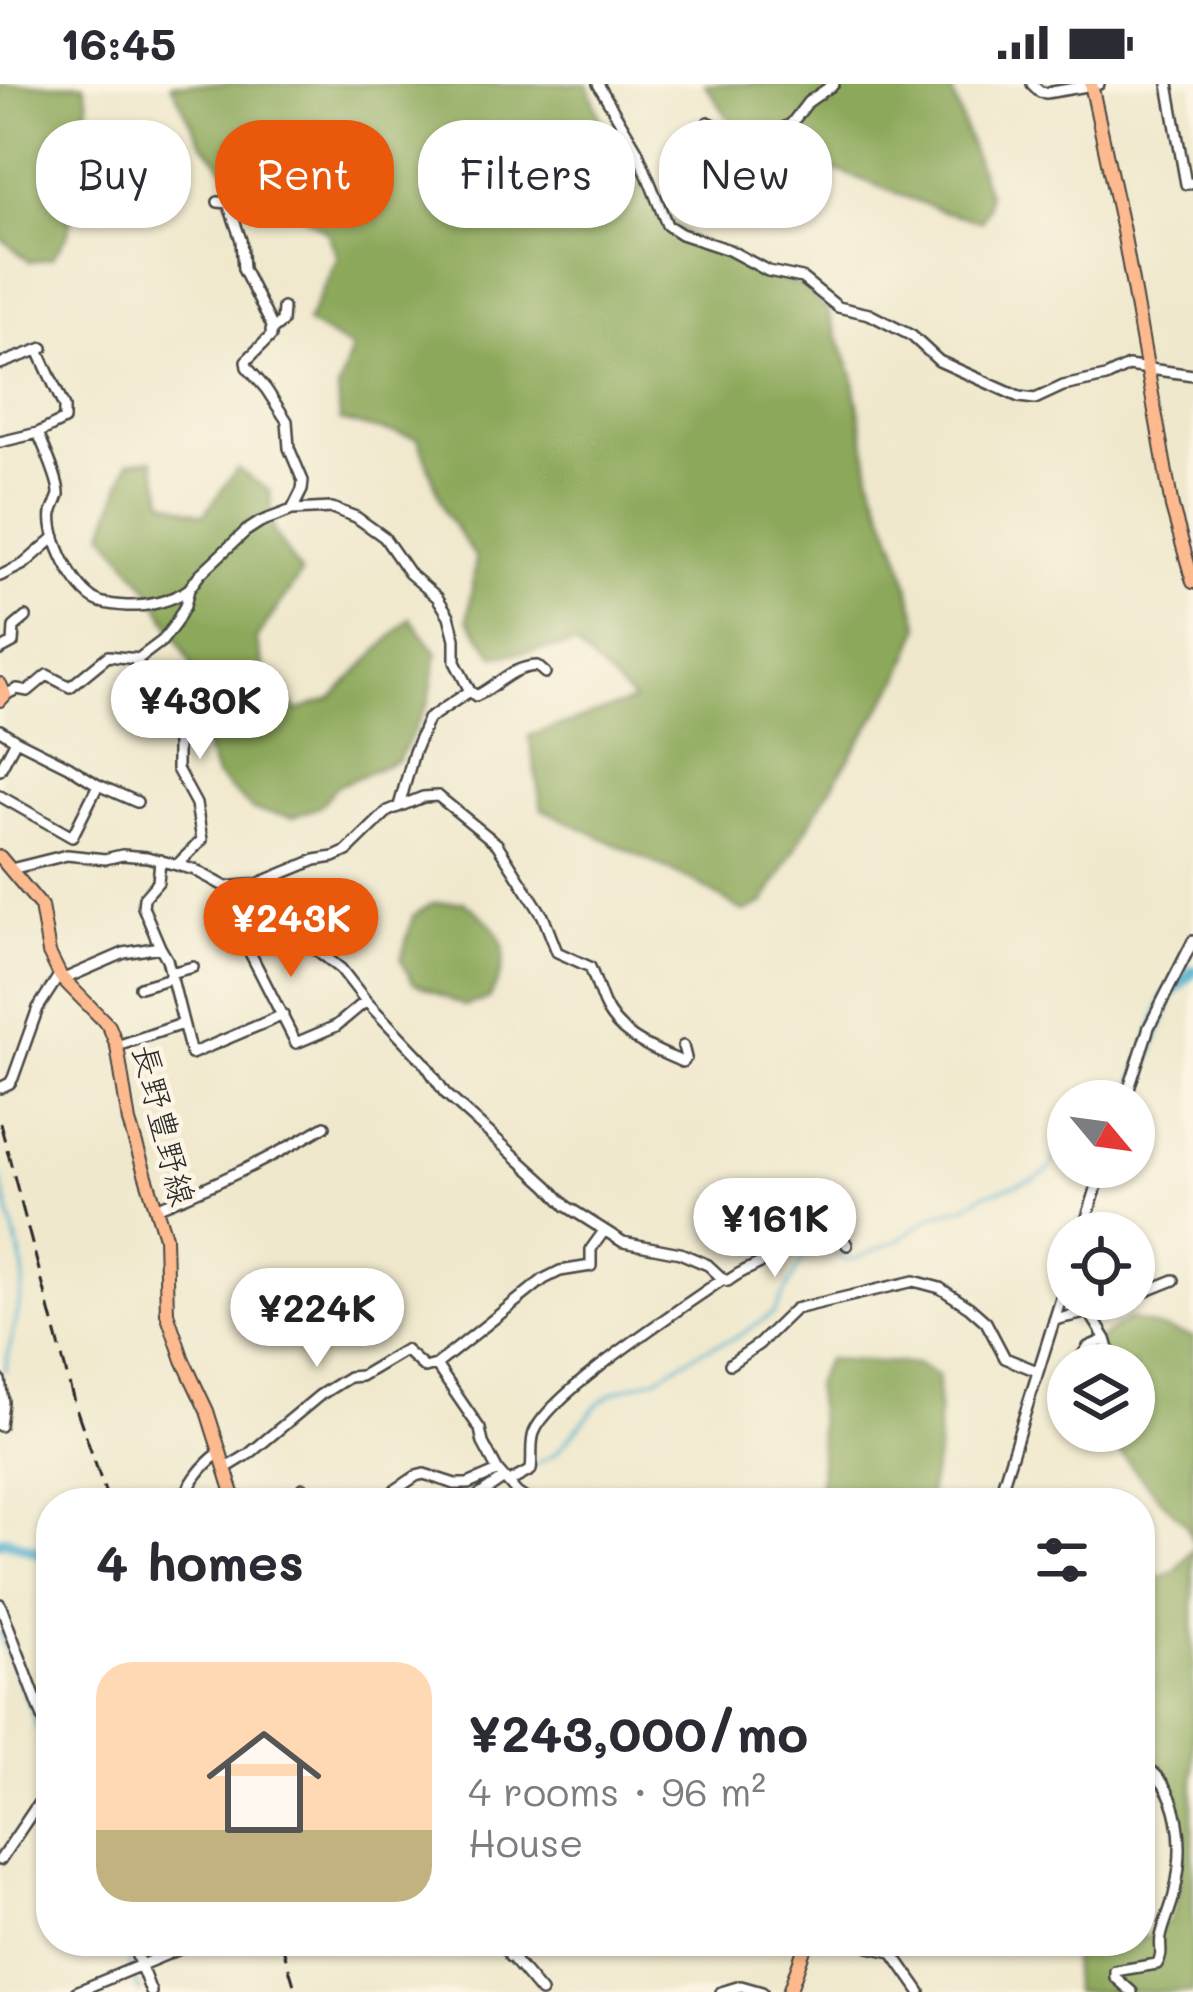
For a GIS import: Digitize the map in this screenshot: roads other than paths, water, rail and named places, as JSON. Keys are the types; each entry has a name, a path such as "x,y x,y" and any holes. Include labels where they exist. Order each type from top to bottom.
{"main road":[{"path":"1094,84 1172,507 1193,582"},
{"name":"長野豊野線","path":"0,857 41,906 49,953 62,976 109,1026 117,1046 129,1122 165,1237 167,1313 232,1488"},
{"path":"790,1989 802,1956"}],"street":[{"path":"598,84 637,150 662,215 675,231 729,250 768,271 802,278 838,307 912,335 939,362 1034,399 1128,366 1193,375"},
{"path":"794,120 808,102 834,84"},
{"path":"1032,84 1046,93 1094,84"},
{"path":"1168,84 1189,184 1169,192"},
{"path":"237,228 244,268 272,331"},
{"path":"283,308 282,322 246,361 287,421 290,448 303,481 292,510"},
{"path":"0,364 40,349 64,407 64,420 38,433 0,442"},
{"path":"38,433 59,490 52,512 57,548 79,584 99,602 146,605 180,596 260,522 292,510 332,508 356,517 392,546 401,563 437,596 449,616 455,662 476,696 512,671 537,666 544,673"},
{"path":"0,576 24,564 55,537"},
{"path":"2,693 17,688 28,691 47,675 70,687 108,656 138,659 162,641 185,605 189,589"},
{"path":"0,650 14,643 14,627 26,617"},
{"path":"133,658 166,694 177,719 177,769 196,804 202,840 177,865"},
{"path":"399,806 428,719 470,691"},
{"path":"0,730 137,802"},
{"path":"0,770 16,740"},
{"path":"67,855 98,785"},
{"path":"11,869 67,855 105,859 122,854 177,865 226,887 245,886 347,851 382,816 432,795 447,800 497,844 543,916 557,952 590,967 605,1007 628,1036 682,1063 686,1058 683,1046"},
{"path":"0,796 72,837"},
{"path":"160,860 158,882 144,898 143,908 167,959 190,1054 283,1015"},
{"path":"231,910 245,886"},
{"path":"226,887 243,939 296,1042 336,1026 367,1001"},
{"path":"243,939 279,927 309,944 340,969 424,1062 445,1093 566,1206 623,1242 680,1253 728,1281 772,1256 807,1223 829,1220 847,1245"},
{"path":"1132,1080 1155,1013 1193,941"},
{"path":"1,1088 13,1078 38,1009 62,976 124,953 160,947"},
{"path":"140,987 193,967"},
{"path":"117,1046 182,1024"},
{"path":"156,1208 238,1174 325,1126"},
{"path":"226,1468 349,1377 362,1376 405,1351 425,1368 436,1365 544,1279 591,1266 591,1249 604,1231"},
{"path":"398,1488 424,1474 468,1484 531,1470 532,1438 553,1407 627,1346 724,1279"},
{"path":"730,1364 795,1309 914,1280 959,1299 986,1322 1005,1358 1037,1372"},
{"path":"1155,1288 1174,1280"},
{"path":"1002,1488 1054,1320"},
{"path":"1094,1320 1108,1344"},
{"path":"1095,1344 1106,1339"},
{"path":"436,1365 514,1488"},
{"path":"0,1380 0,1426"},
{"path":"188,1488 219,1453"},
{"path":"489,1488 504,1477"},
{"path":"0,1604 36,1699"},
{"path":"1132,1992 1115,1978 1115,1971 1157,1964 1162,1957 1160,1940 1179,1859 1177,1816 1155,1772"},
{"path":"0,1860 36,1807"},
{"path":"137,1956 152,1992"},
{"path":"76,1992 159,1956"},
{"path":"895,1956 920,1992"},
{"path":"510,1958 541,1992"},
{"path":"721,1992 741,1986 762,1992"},
{"path":"790,1989 805,1992"}],"waterway":[{"path":"1139,1080 1168,996 1193,971"},
{"path":"536,1465 557,1452 614,1392 656,1378 774,1313 804,1257 821,1245 846,1260 855,1259 900,1239 934,1215 1047,1171"},
{"path":"0,1176 24,1270 5,1370"},
{"path":"0,1542 36,1551"},
{"path":"0,1633 36,1724"},
{"path":"126,1956 140,1992"}],"railway":[{"path":"0,1123 74,1402 104,1488"},
{"path":"285,1956 296,1992"}]}
